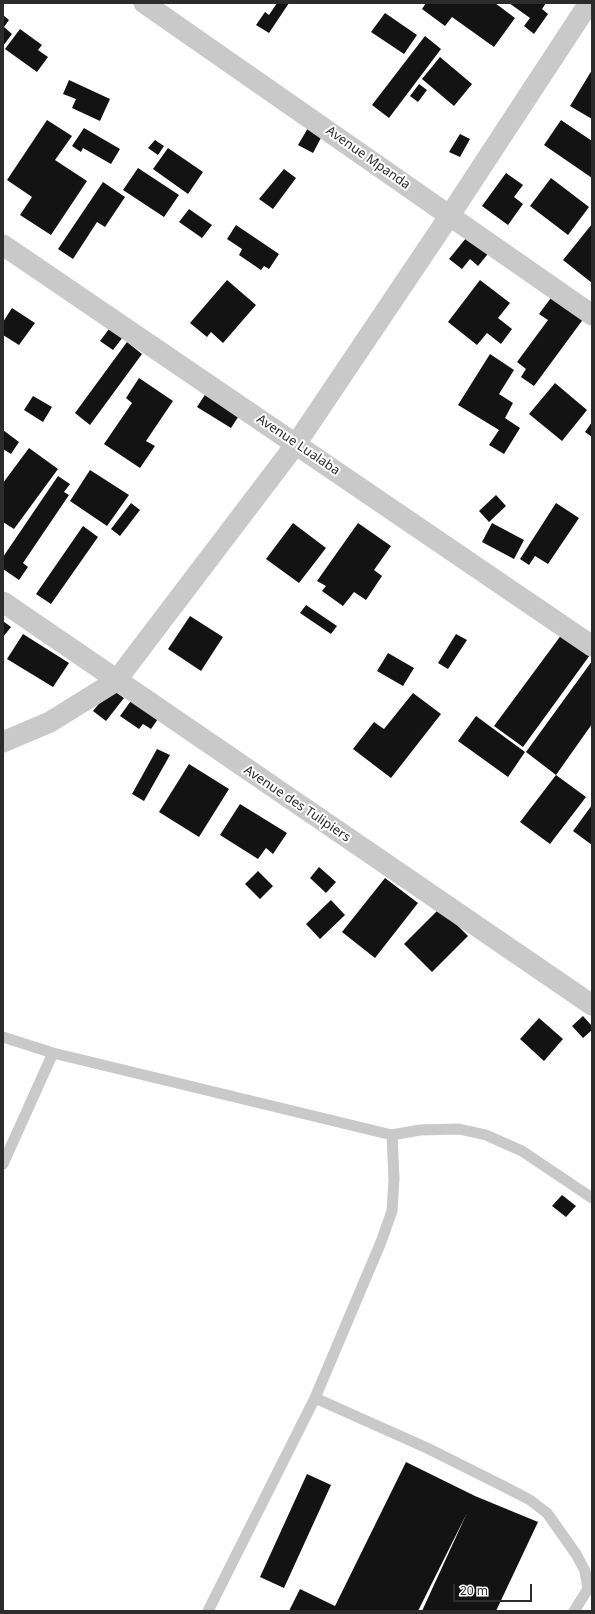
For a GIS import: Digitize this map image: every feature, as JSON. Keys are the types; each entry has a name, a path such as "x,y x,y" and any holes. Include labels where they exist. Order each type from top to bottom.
{"street":[{"name":"Avenue Mpanda","path":"144,3 592,315"},
{"path":"3,742 50,722 116,681 296,444 450,215 589,3"},
{"name":"Avenue Lualaba","path":"3,245 592,646"},
{"name":"Avenue des Tulipiers","path":"3,602 116,681 592,1005"}],"lane":[{"path":"3,1038 53,1053 392,1135 420,1130 459,1128 486,1135 522,1151 592,1198"},
{"path":"3,1164 53,1053"},
{"path":"208,1611 315,1398 381,1242 392,1211 394,1179 392,1135"},
{"path":"315,1398 427,1448 530,1500 547,1513 576,1554 585,1571 588,1589 574,1611"}],"building":[{"path":"277,3 289,3 269,33 256,25 265,12 269,15"},
{"path":"426,3 495,3 515,18 494,47 452,17 445,26 422,9"},
{"path":"509,3 546,3 542,9 548,14 534,34 524,26 530,18"},
{"path":"385,13 417,35 404,54 371,32"},
{"path":"3,15 9,20 4,27 12,34 3,46"},
{"path":"20,29 42,45 38,50 48,57 37,72 5,49"},
{"path":"425,36 441,49 389,118 372,105"},
{"path":"440,57 472,84 454,106 422,79"},
{"path":"592,70 592,119 570,106"},
{"path":"69,80 110,99 100,121 72,108 76,99 63,94"},
{"path":"419,84 427,90 418,102 410,96"},
{"path":"47,120 72,136 55,160 87,181 51,235 20,215 32,197 7,180"},
{"path":"561,120 592,141 592,178 544,145"},
{"path":"84,128 120,149 111,164 83,148 81,152 72,146"},
{"path":"308,128 322,136 313,153 298,145"},
{"path":"460,134 470,139 460,157 449,152"},
{"path":"155,140 164,146 158,155 148,148"},
{"path":"168,148 203,172 188,194 153,169"},
{"path":"138,168 179,195 164,217 123,190"},
{"path":"284,169 296,178 273,209 259,199"},
{"path":"506,173 523,185 514,197 523,204 508,225 482,206"},
{"path":"551,178 589,207 568,235 530,206"},
{"path":"103,182 125,197 105,227 97,222 73,259 58,249"},
{"path":"189,209 212,225 202,238 179,222"},
{"path":"592,224 592,283 563,260"},
{"path":"236,225 279,254 269,269 264,266 261,270 239,255 242,249 227,239"},
{"path":"471,232 492,249 478,266 470,259 462,269 449,259"},
{"path":"227,280 256,305 223,343 211,332 207,337 190,323"},
{"path":"480,280 510,303 498,318 512,329 501,344 487,333 477,345 448,322"},
{"path":"556,291 587,314 534,386 521,377 526,369 517,362 548,320 539,314"},
{"path":"12,308 35,323 19,345 3,335 3,322"},
{"path":"109,329 123,337 113,350 100,341"},
{"path":"127,342 142,354 90,425 75,413"},
{"path":"490,354 514,370 499,394 513,403 505,418 520,428 504,454 489,445 499,430 458,405"},
{"path":"139,378 173,401 146,441 155,446 140,468 104,444 132,403 126,398"},
{"path":"555,383 587,410 562,441 529,414"},
{"path":"208,390 242,411 231,428 197,407"},
{"path":"33,396 52,407 43,422 24,410"},
{"path":"592,422 592,437 585,432"},
{"path":"3,430 19,442 11,454 3,449"},
{"path":"29,448 58,469 14,529 3,522 3,483"},
{"path":"90,470 129,495 107,526 70,501"},
{"path":"58,476 70,484 64,492 69,495 23,563 28,567 19,580 3,569 3,557"},
{"path":"496,495 506,506 489,522 479,511"},
{"path":"131,503 140,510 120,536 111,529"},
{"path":"556,503 579,518 548,564 535,556 529,565 520,559"},
{"path":"293,523 326,548 299,583 266,559"},
{"path":"358,523 391,546 374,570 382,576 366,600 354,592 343,606 322,591 326,586 317,581"},
{"path":"492,523 524,540 514,559 482,542"},
{"path":"83,526 98,537 51,604 36,594"},
{"path":"306,605 337,626 331,634 300,613"},
{"path":"190,616 223,637 201,671 168,649"},
{"path":"3,621 11,627 3,637"},
{"path":"23,634 69,663 53,687 7,659"},
{"path":"456,634 467,640 448,669 438,663"},
{"path":"562,634 590,655 523,747 494,726"},
{"path":"388,653 414,668 403,686 377,671"},
{"path":"592,661 592,724 556,775 526,752"},
{"path":"111,689 124,698 106,721 93,711"},
{"path":"413,693 441,714 391,778 353,749 374,722 384,729"},
{"path":"133,698 160,716 151,729 143,724 139,729 120,716"},
{"path":"476,716 525,752 508,777 458,741"},
{"path":"157,749 170,755 144,801 132,794"},
{"path":"189,764 229,789 199,837 159,812"},
{"path":"556,775 586,797 550,844 520,822"},
{"path":"240,804 287,833 273,854 266,848 258,859 220,835"},
{"path":"592,805 592,845 573,831"},
{"path":"319,867 336,882 326,893 310,878"},
{"path":"258,871 273,886 260,899 245,884"},
{"path":"385,878 418,903 375,958 342,932"},
{"path":"331,900 345,915 320,939 306,924"},
{"path":"440,908 468,936 432,972 404,944"},
{"path":"583,1016 592,1026 592,1030 583,1038 572,1026"},
{"path":"539,1018 563,1039 544,1061 520,1039"},
{"path":"562,1195 576,1206 566,1217 552,1206"},
{"path":"406,1462 475,1496 538,1522 496,1611 422,1611 467,1513 418,1611 289,1611 300,1589 335,1606"},
{"path":"307,1474 331,1485 284,1588 260,1577"}]}
